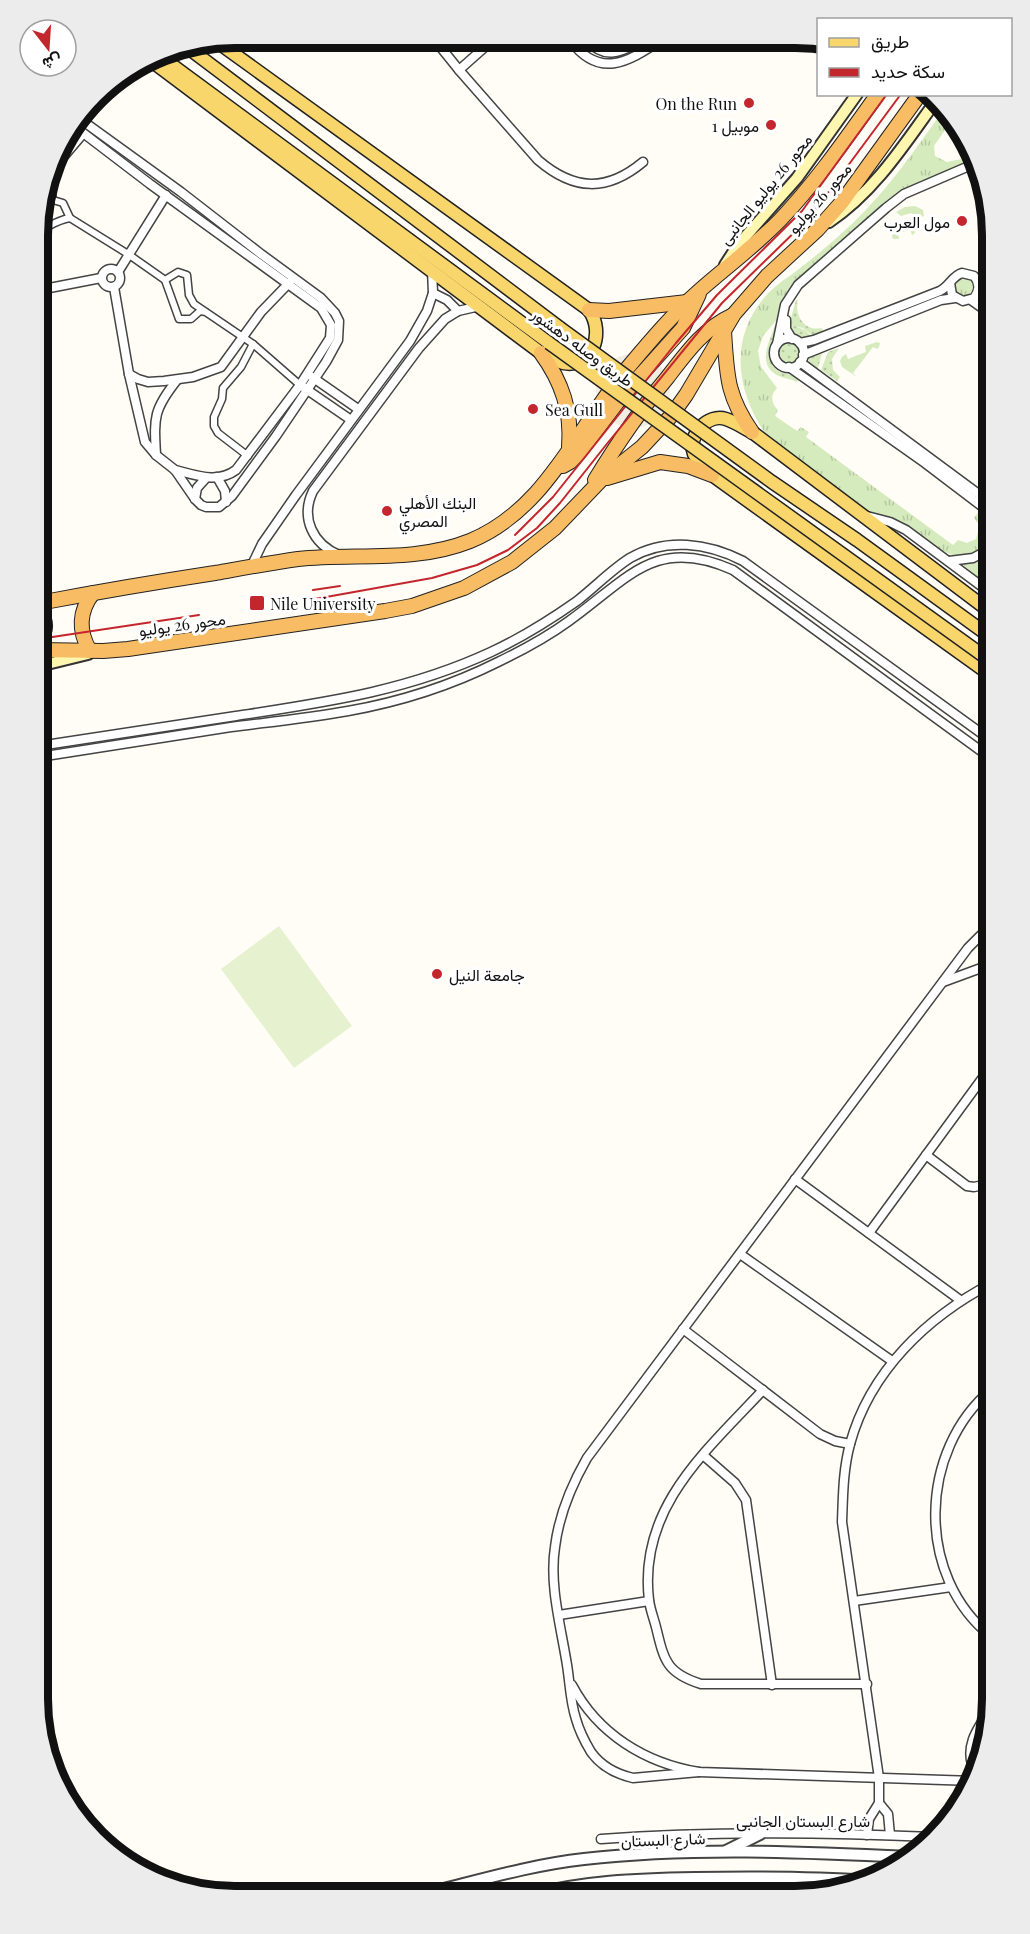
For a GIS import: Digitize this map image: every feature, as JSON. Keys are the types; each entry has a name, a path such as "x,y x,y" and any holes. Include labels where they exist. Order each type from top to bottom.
{"highway":[{"name":"محور 26 يوليو","path":"48,601 251,567 340,555 409,555 452,548 473,540 511,517 544,486 628,366 687,302 780,220 828,163 877,96"},
{"name":"محور 26 يوليو","path":"48,649 96,651 128,649 412,606 464,588 512,562 555,528 602,479 642,447 672,416 734,314 767,276 818,229 842,202 919,96"},
{"name":"محور 26 يوليو","path":"556,469 570,462 579,453 622,396 683,327 693,310 700,290"},
{"path":"588,310 609,311 687,302"},
{"name":"محور 26 يوليو","path":"583,499 632,421 685,354 715,323 734,314"},
{"path":"724,331 726,369 732,399 752,432"},
{"path":"541,353 563,392 569,420 569,449"},
{"path":"602,479 660,462 688,466 712,475"},
{"path":"93,593 86,603 81,621 82,634 96,651"}],"main road":[{"path":"157,65 541,353 562,363 579,360 589,354 596,340 597,330 595,320 588,310 227,49"},
{"name":"طريق وصله دهشور","path":"194,53 570,335 982,631"},
{"name":"طريق وصله دهشور","path":"167,61 549,343 982,655"},
{"name":"محور 26 يوليو الجانبى","path":"720,275 738,245 797,178 856,96"},
{"path":"818,229 862,196 897,155 931,107"},
{"path":"982,606 752,432 720,418 701,427 694,440 693,450 712,475 982,669"},
{"path":"48,664 96,651"}],"street":[{"path":"441,48 538,160 553,173 571,182 590,185 610,182 628,175 643,162"},
{"path":"459,70 484,48"},
{"path":"576,48 592,61 609,64 626,62 648,48"},
{"path":"596,48 610,53 623,52 629,48"},
{"path":"85,123 182,192 325,312 332,325 330,338 312,376 257,462 226,502 213,508 206,507 195,499 175,470 149,448 143,436 129,374 114,287"},
{"path":"79,130 150,184 290,282"},
{"path":"66,156 84,134"},
{"path":"969,167 923,185 899,198 798,285 785,305 774,351 781,365 789,368 925,463 982,506"},
{"path":"969,168 916,193 897,205 807,283 796,295 787,312 786,329 796,341 802,358 982,496"},
{"path":"150,184 155,181 156,174"},
{"path":"175,202 176,196 182,192"},
{"path":"114,287 120,280 118,272 128,254 166,195"},
{"path":"52,196 53,200 63,203 70,218 165,280 179,319 191,319 200,311 206,312"},
{"path":"49,226 57,220 70,218"},
{"path":"48,288 101,278 110,269 118,272"},
{"path":"251,567 262,544 296,495 410,341 427,311 433,293 432,270"},
{"path":"165,280 178,272 187,275 189,295 194,304 244,337 304,388 351,420"},
{"path":"777,344 784,339 796,341 820,338 940,291 958,274 970,274 978,282 974,297"},
{"path":"101,278 106,286 114,287"},
{"path":"129,374 148,382 177,380 221,368 261,312 290,282"},
{"path":"950,283 955,298 963,302 974,297"},
{"path":"433,293 447,300 458,311"},
{"path":"974,297 982,302"},
{"path":"974,297 982,305"},
{"path":"789,368 802,358 941,300 955,298"},
{"path":"340,555 323,546 316,539 308,522 309,503 313,491 419,348 446,319 458,311 480,306"},
{"path":"410,341 419,348"},
{"path":"248,456 218,433 214,426 214,417 222,399 223,388 241,367 253,344"},
{"path":"312,376 358,409"},
{"path":"156,455 156,414 160,403 177,380"},
{"path":"175,470 206,478 232,473 304,388"},
{"path":"217,477 225,491 226,502"},
{"path":"195,499 197,488 206,478"},
{"path":"296,495 309,503"},
{"path":"861,515 898,525 982,586"},
{"path":"48,745 366,695 418,681 493,651 544,623 630,558 651,549 682,544 704,546 725,552 743,561 982,734"},
{"path":"949,561 973,558 982,551"},
{"path":"48,756 350,711 408,696 498,662 539,641 646,565 661,559 680,556 698,557 733,570 982,752"},
{"path":"231,717 232,727"},
{"path":"217,719 218,729"},
{"path":"963,1781 699,1772 633,1778 614,1772 592,1753 583,1737 572,1702 554,1582 554,1549 560,1517 571,1486 587,1458 968,948 982,935"},
{"path":"943,982 982,968"},
{"path":"869,1233 982,1079"},
{"path":"926,1155 967,1186 982,1186"},
{"path":"795,1179 960,1300"},
{"path":"740,1254 892,1361"},
{"path":"867,1835 869,1819 879,1803 879,1778 842,1522 843,1482 850,1444 867,1400 892,1361 924,1327 960,1300 982,1288"},
{"path":"683,1329 820,1434 835,1441 850,1444"},
{"path":"763,1390 680,1482 664,1509 653,1539 648,1570 649,1601 664,1658 673,1670 686,1679 701,1684 867,1684"},
{"path":"982,1399 956,1431 943,1460 936,1492 937,1540 940,1557 951,1587 964,1609 982,1630"},
{"path":"703,1455 735,1483 746,1500 772,1685"},
{"path":"854,1601 951,1587"},
{"path":"559,1615 649,1601"},
{"path":"569,1679 594,1717 622,1742 655,1760 699,1772"},
{"path":"971,1762 970,1748 975,1731 980,1724"},
{"path":"879,1803 888,1814 890,1835"},
{"path":"723,1852 760,1834"},
{"name":"شارع البستان الجانبى","path":"601,1839 664,1835 760,1834 922,1836"},
{"name":"شارع البستان","path":"458,1886 541,1866 582,1859 646,1854 723,1852 897,1856"},
{"path":"572,1886 626,1880 740,1877 839,1880"},
{"path":"620,1886 626,1880"}],"green space":[{"path":"939,116 948,127 934,146 935,156 947,162 961,159 963,164 968,164 902,191 794,283 783,298 779,317 763,336 758,351 761,367 777,388 772,396 778,410 775,416 797,431 801,427 809,432 806,437 953,545 958,540 967,543 976,539 980,526 974,518 980,510 982,512 982,542 980,545 982,547 973,554 957,557 945,552 903,522 867,510 767,436 749,403 743,385 741,349 745,331 764,298 833,242 901,169"},
{"path":"915,206 923,210 924,216 919,218 911,213 901,216 896,212 905,207"},
{"path":"909,221 915,233 912,235 910,229 898,234 899,239 893,239 892,236"},
{"path":"963,276 970,279 973,286 970,293 963,296 956,293 953,286 956,279"},
{"path":"796,300 798,300 798,312 802,322 811,328 822,328 823,332 813,336 803,328 789,325"},
{"path":"775,325 777,327 770,357 772,363 780,372 799,378 797,382 779,376 768,366 766,353"},
{"path":"794,326 805,330 811,336 802,338 791,334 789,327"},
{"path":"789,343 797,346 800,354 797,362 789,365 781,362 778,354 781,346"},
{"path":"880,343 879,347 877,349 873,347 853,373 857,377 842,367 840,361 846,354 848,359 866,352 865,346"},
{"path":"829,347 830,349 822,353 818,368 814,369 809,364 809,357"},
{"path":"839,348 832,359 833,370 840,377 837,381 821,370 828,352"},
{"path":"982,557 982,580 962,564 979,560"},
{"path":"279,926 352,1026 294,1068 221,969"}],"shaded area":[{"path":"626,354 640,354 654,360 664,370 670,384 670,398 664,412 654,422 640,428 626,428 612,422 602,412 596,398 596,384 602,370 612,360"}],"railway":[{"path":"515,535 553,497 717,295 802,211 886,96"},
{"path":"315,599 432,578 477,565 508,550 537,528 560,503 722,303 810,217 900,96"},
{"path":"313,590 340,586"},
{"path":"48,638 199,615"}],"place":[{"name":"On the Run","path":"749,103"},
{"name":"موبيل 1","path":"771,125"},
{"name":"مول العرب","path":"962,221"},
{"name":"Sea Gull","path":"533,409"},
{"name":"البنك الأهلي المصري","path":"387,511"},
{"name":"Nile University","path":"257,603"},
{"name":"جامعة النيل","path":"437,974"}]}
